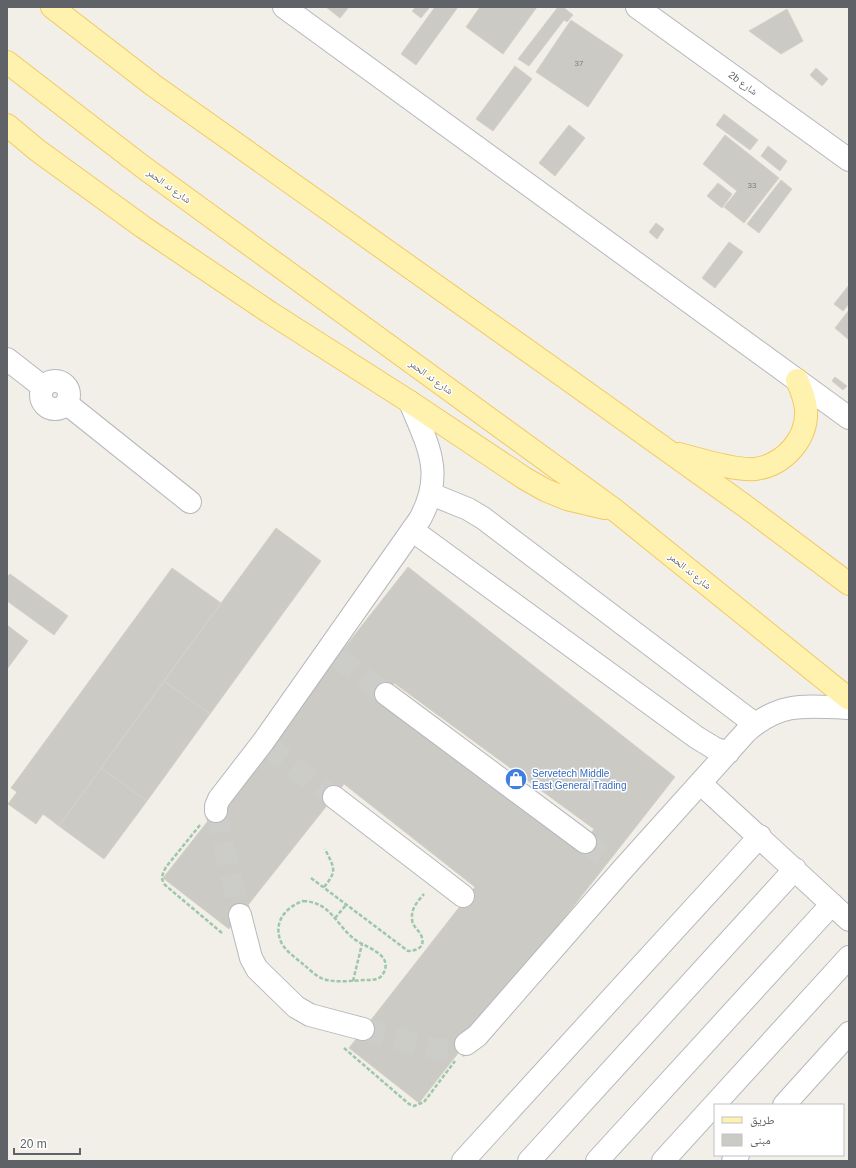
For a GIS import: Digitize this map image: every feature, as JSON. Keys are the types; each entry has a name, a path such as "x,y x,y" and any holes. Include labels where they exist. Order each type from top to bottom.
{"main road":[{"path":"52,7 153,85 745,506 849,584"},
{"name":"شارع ند الحمر","path":"7,62 143,167 616,511 849,699"},
{"path":"7,125 37,150 143,227 269,312 410,402 524,478 545,490 567,499 616,511"},
{"path":"668,452 742,469 754,469 767,466 778,461 788,454 796,444 802,433 805,422 806,410 804,398 797,380"}],"street":[{"path":"284,7 849,418"},
{"name":"2b شارع","path":"637,7 661,14 849,160"},
{"path":"7,359 43,387 49,382 56,381 63,383 68,389 69,396 66,403 190,502"},
{"path":"216,808 224,792 265,744 333,653 427,507 433,480 431,454 410,402"},
{"path":"431,494 468,509 483,518 755,724"},
{"path":"412,530 696,738 714,748 728,753"},
{"path":"386,694 585,842"},
{"path":"468,1043 477,1036 616,865 700,783 755,724 766,717 791,708 804,706 849,708"},
{"path":"700,783 760,836 849,920"},
{"path":"334,797 463,896"},
{"path":"463,1161 760,836"},
{"path":"529,1161 795,869"},
{"path":"597,1161 832,904"},
{"path":"240,915 251,958 257,969 300,1010 322,1018 363,1029"},
{"path":"715,1104 849,957"},
{"path":"785,1104 849,1033"},
{"path":"663,1161 714,1105"}],"path":[{"path":"216,808 166,867 162,875 162,880 165,885 222,934"},
{"path":"324,887 332,877 333,868 325,849"},
{"path":"311,878 408,951 415,951 420,947 422,941 421,935 414,926 412,920 414,906 438,876"},
{"path":"312,902 321,905 335,918 352,938 383,957 386,966 380,978 375,980 353,981 328,980 322,978 289,952 283,944 279,927 281,918 287,910 299,903 312,902"},
{"path":"335,918 346,904"},
{"path":"353,981 362,944"},
{"path":"322,1018 344,1048 409,1104 414,1106 424,1102 468,1043"}],"building":[{"path":"326,7 349,7 340,18"},
{"path":"416,7 430,7 421,18 412,11"},
{"path":"435,7 458,7 416,65 401,54"},
{"path":"480,7 537,7 503,54 466,27"},
{"path":"558,7 563,7 573,15 567,22 564,20 529,66 518,59"},
{"path":"787,9 803,41 781,54 749,31"},
{"path":"571,20 623,55 588,107 536,72"},
{"path":"515,66 532,79 493,131 476,119"},
{"path":"816,68 828,79 822,86 810,75"},
{"path":"724,114 758,140 750,150 716,125"},
{"path":"569,125 585,138 555,176 539,163"},
{"path":"725,135 779,178 744,223 724,207 737,191 703,164"},
{"path":"768,146 787,161 780,171 761,156"},
{"path":"781,180 792,189 759,233 747,224"},
{"path":"718,183 732,194 722,208 707,196"},
{"path":"656,223 664,229 657,239 649,232"},
{"path":"729,242 743,252 715,288 702,278"},
{"path":"849,285 849,304 843,311 834,304"},
{"path":"849,310 849,340 835,328"},
{"path":"835,377 847,386 843,390 832,381"},
{"path":"276,528 321,561 210,714 164,681"},
{"path":"408,567 675,777 419,1103 349,1048 475,887 344,784 229,929 163,878","holes":["394,683 594,829 580,849 379,703"]},
{"path":"172,568 221,603 59,826 43,814 36,824 8,804 17,792 11,788"},
{"path":"10,574 68,616 54,635 7,601 7,577"},
{"path":"7,625 28,641 7,669"},
{"path":"164,681 210,714 147,801 101,768"},
{"path":"101,768 147,801 104,859 59,826"}],"tunnel":[{"path":"337,657 386,694"},
{"path":"267,746 334,797"},
{"path":"216,811 240,915"},
{"path":"585,842 610,861"},
{"path":"363,1029 435,1049 453,1049 466,1044"}],"place":[{"name":"Servetech Middle East General Trading","path":"516,779"}]}
